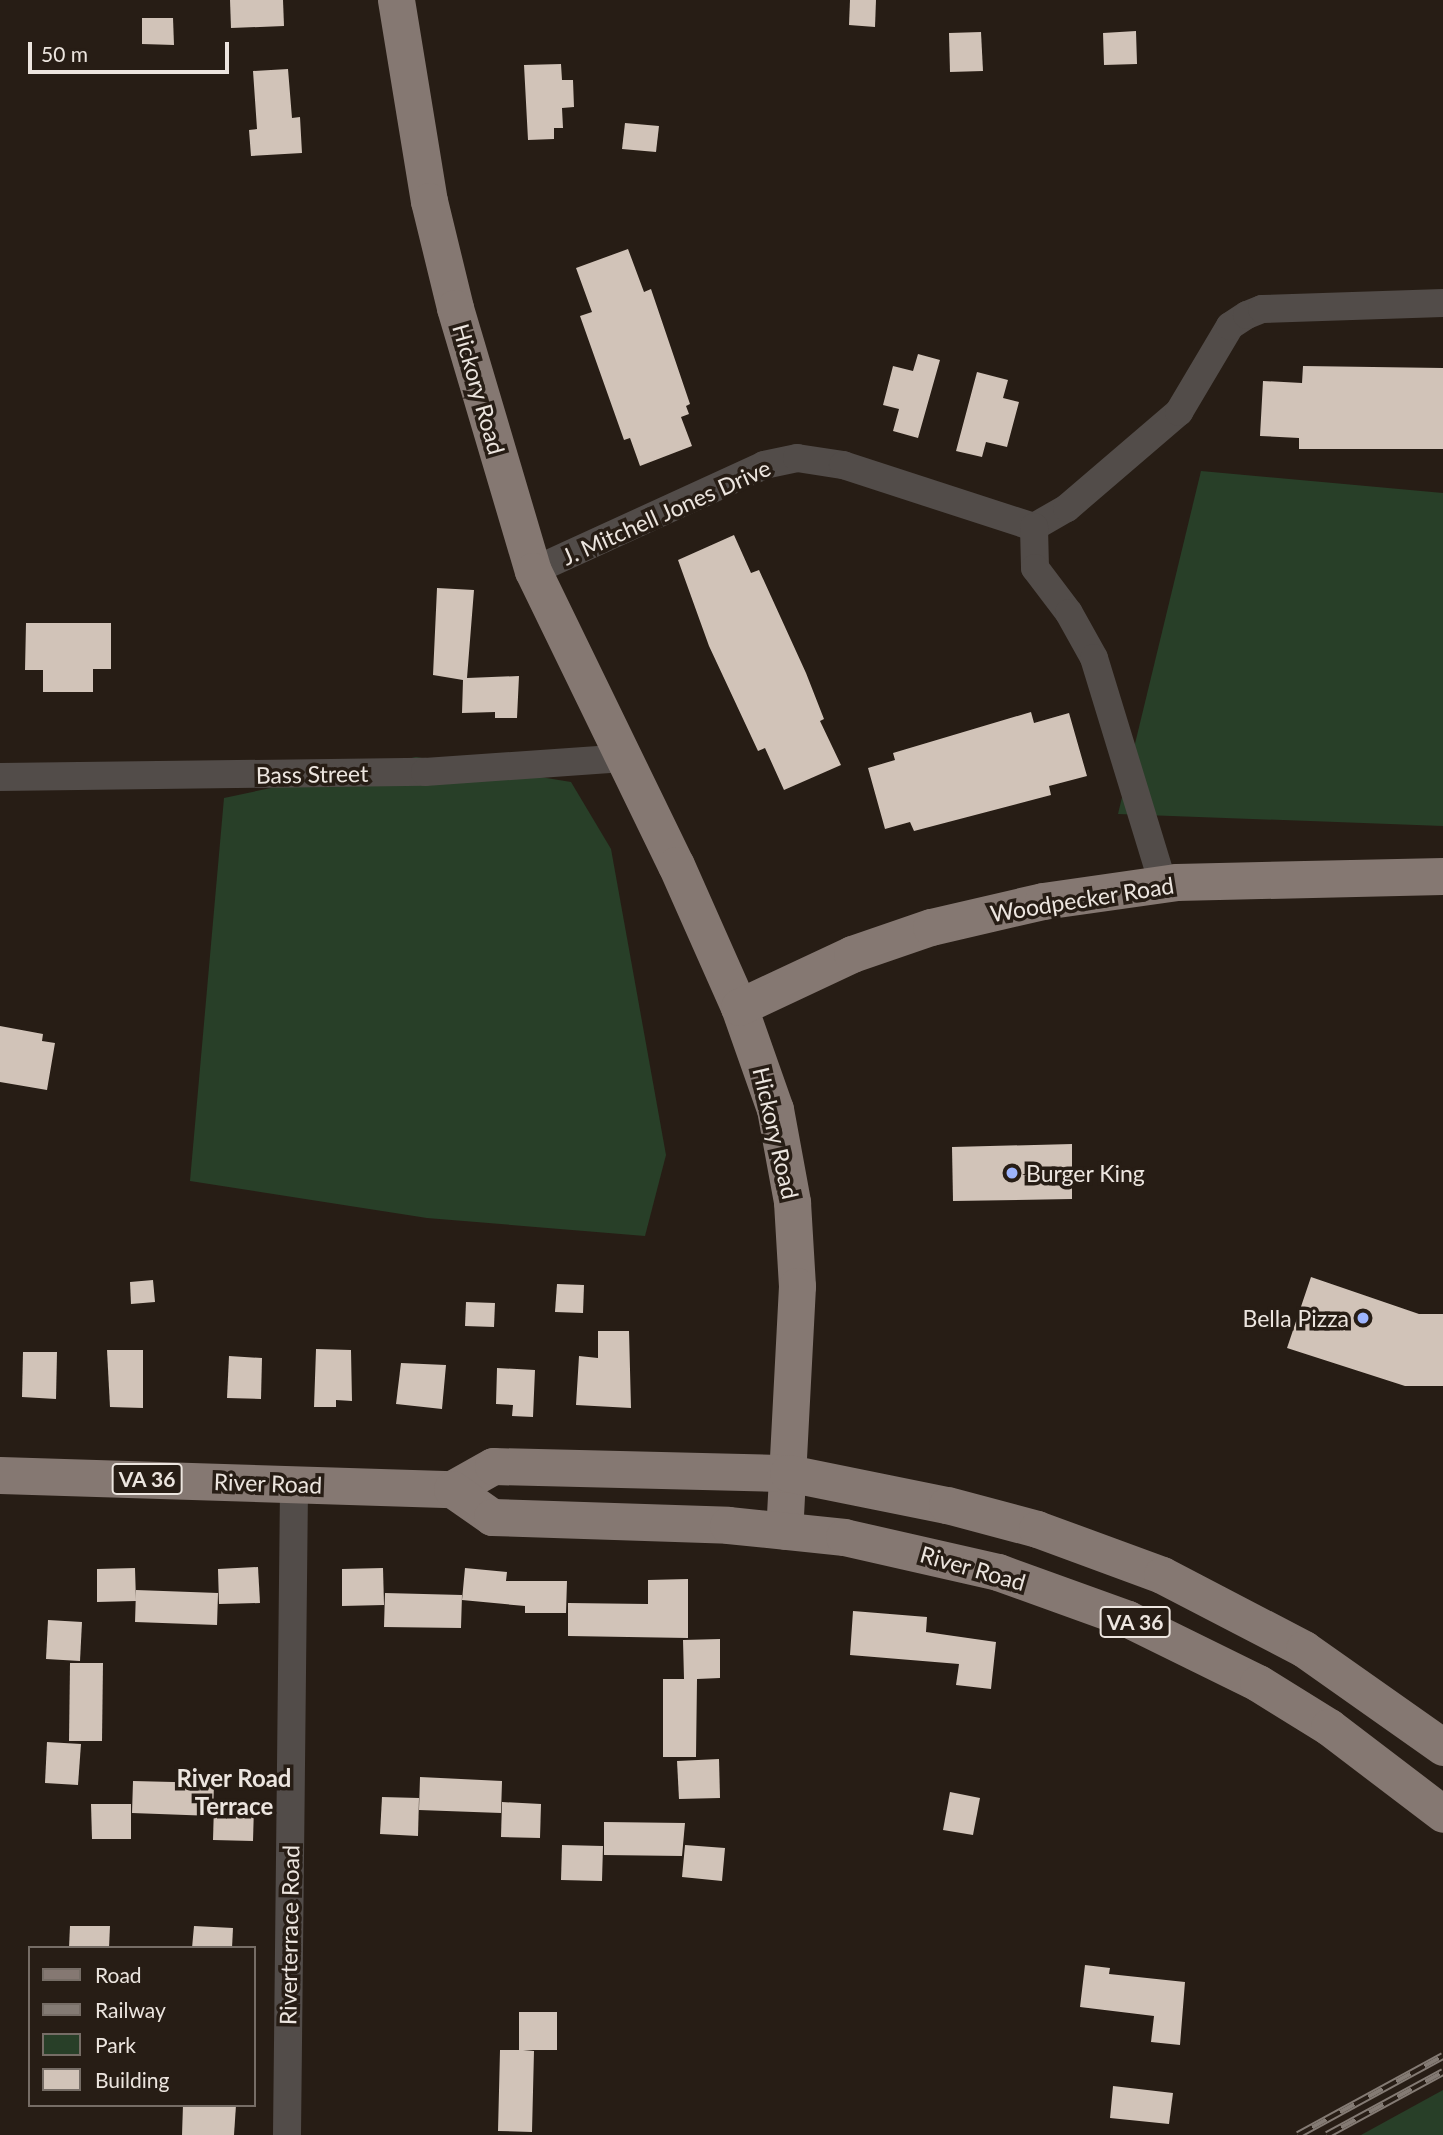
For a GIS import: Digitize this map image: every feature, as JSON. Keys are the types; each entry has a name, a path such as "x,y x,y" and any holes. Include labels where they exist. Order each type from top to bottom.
{"main road":[{"name":"Hickory Road","path":"396,0 432,214 533,571 645,800 739,1007 775,1109 792,1202 798,1322 784,1531"},
{"name":"Woodpecker Road","path":"739,1007 852,954 931,927 1043,901 1163,883 1325,875 1443,876"},
{"name":"VA 36","path":"452,1489 493,1466 788,1473 947,1505 1037,1529 1162,1575 1304,1649 1443,1747"},
{"name":"River Road","path":"0,1475 452,1489 492,1517 784,1531 893,1546 998,1572 1128,1619 1201,1652 1294,1704 1443,1814"}],"street":[{"path":"1163,883 1094,658 1069,613 1035,568 1034,527 1067,508 1179,412 1230,326 1247,315 1262,309 1443,303"},
{"name":"J. Mitchell Jones Drive","path":"533,571 764,465 797,458 843,465 1034,527"},
{"name":"Bass Street","path":"0,777 425,772 624,758"},
{"name":"Riverterrace Road","path":"287,2135 294,1484"}],"green space":[{"path":"1201,471 1443,493 1443,826 1118,814"},
{"path":"416,757 571,782 611,849 666,1155 645,1236 427,1218 190,1181 224,798"},
{"path":"1443,2090 1443,2135 1361,2135"}],"building":[{"path":"230,0 283,0 284,26 231,28"},
{"path":"850,0 876,0 875,27 849,25"},
{"path":"142,18 173,18 174,45 142,44"},
{"path":"1136,31 1137,64 1104,65 1103,33"},
{"path":"981,32 983,71 950,72 949,33"},
{"path":"561,64 562,80 573,80 574,107 562,108 563,128 554,128 554,139 528,140 524,65"},
{"path":"288,69 292,118 300,117 302,153 251,156 249,130 257,129 253,71"},
{"path":"625,123 659,126 656,152 622,149"},
{"path":"628,249 644,292 651,289 690,404 686,406 689,414 681,417 692,446 640,466 630,438 624,440 580,316 592,312 576,268"},
{"path":"918,354 940,360 918,438 893,431 899,409 883,405 893,366 913,371"},
{"path":"1303,366 1443,368 1443,449 1299,449 1299,438 1260,436 1263,381 1302,383"},
{"path":"977,372 1008,380 1003,398 1019,402 1007,447 986,442 982,457 956,451"},
{"path":"734,535 751,573 759,570 806,673 824,719 820,721 841,765 784,790 765,748 758,751 709,646 678,560"},
{"path":"437,588 474,590 467,678 519,676 517,718 495,718 495,712 462,713 463,680 433,675"},
{"path":"26,623 111,623 111,669 93,669 93,692 43,692 43,670 25,670"},
{"path":"1031,712 1034,723 1069,713 1087,776 1049,786 1051,795 914,831 910,822 885,829 868,768 895,760 893,753"},
{"path":"0,1026 43,1034 42,1041 55,1043 47,1090 0,1082"},
{"name":"Burger King","path":"1072,1144 1072,1199 953,1201 952,1147"},
{"path":"1311,1277 1419,1314 1443,1314 1443,1386 1405,1386 1287,1348"},
{"path":"153,1280 155,1302 131,1304 130,1282"},
{"path":"557,1284 584,1285 583,1313 555,1312"},
{"path":"466,1302 495,1303 494,1327 465,1326"},
{"path":"598,1331 629,1331 631,1408 576,1405 579,1356 598,1358"},
{"path":"316,1349 351,1350 352,1401 336,1400 336,1407 314,1407"},
{"path":"107,1350 143,1350 143,1408 110,1407"},
{"path":"23,1352 57,1352 56,1399 22,1397"},
{"path":"229,1356 262,1358 261,1399 227,1398"},
{"path":"401,1363 446,1365 442,1409 396,1404"},
{"path":"497,1368 535,1370 533,1417 512,1416 513,1405 496,1404"},
{"path":"258,1567 260,1603 219,1604 218,1569"},
{"path":"135,1568 136,1601 97,1602 97,1569"},
{"path":"383,1568 384,1605 342,1606 342,1569"},
{"path":"465,1568 507,1572 506,1581 567,1581 566,1613 525,1613 525,1606 462,1600"},
{"path":"688,1579 688,1638 568,1636 568,1603 648,1604 648,1580"},
{"path":"136,1590 218,1593 217,1625 135,1622"},
{"path":"385,1593 462,1595 461,1628 384,1627"},
{"path":"853,1611 927,1617 926,1632 996,1642 991,1689 956,1685 959,1664 850,1655"},
{"path":"48,1620 82,1622 80,1661 46,1659"},
{"path":"720,1639 720,1678 697,1679 696,1757 663,1757 663,1679 684,1679 683,1640"},
{"path":"70,1663 103,1663 102,1741 69,1741"},
{"path":"47,1742 81,1744 78,1785 45,1783"},
{"path":"719,1759 720,1798 679,1799 677,1761"},
{"path":"420,1777 502,1781 501,1813 419,1810"},
{"path":"133,1781 214,1783 213,1816 132,1813"},
{"path":"950,1792 980,1798 973,1835 943,1830"},
{"path":"382,1797 419,1798 418,1836 380,1834"},
{"path":"502,1802 541,1804 540,1838 501,1837"},
{"path":"91,1804 131,1804 131,1839 92,1839"},
{"path":"214,1805 254,1806 253,1841 213,1840"},
{"path":"604,1822 685,1823 682,1856 604,1855"},
{"path":"562,1845 603,1846 602,1881 561,1880"},
{"path":"685,1845 725,1848 722,1881 682,1877"},
{"path":"70,1926 110,1926 109,1946 69,1946"},
{"path":"194,1926 233,1928 232,1946 192,1946"},
{"path":"1085,1965 1110,1968 1109,1974 1185,1982 1180,2045 1151,2042 1154,2016 1080,2007"},
{"path":"519,2012 557,2012 557,2050 523,2050 534,2051 532,2132 498,2131 500,2050 519,2050"},
{"path":"1113,2086 1173,2093 1169,2124 1110,2118"},
{"path":"183,2107 236,2107 234,2135 182,2135"}],"railway":[{"path":"1298,2135 1443,2056"},
{"path":"1327,2135 1443,2072"}],"place":[{"name":"Burger King","path":"1012,1173"},
{"name":"Bella Pizza","path":"1363,1318"}],"district":[{"name":"River Road Terrace","path":"234,1792"}]}
